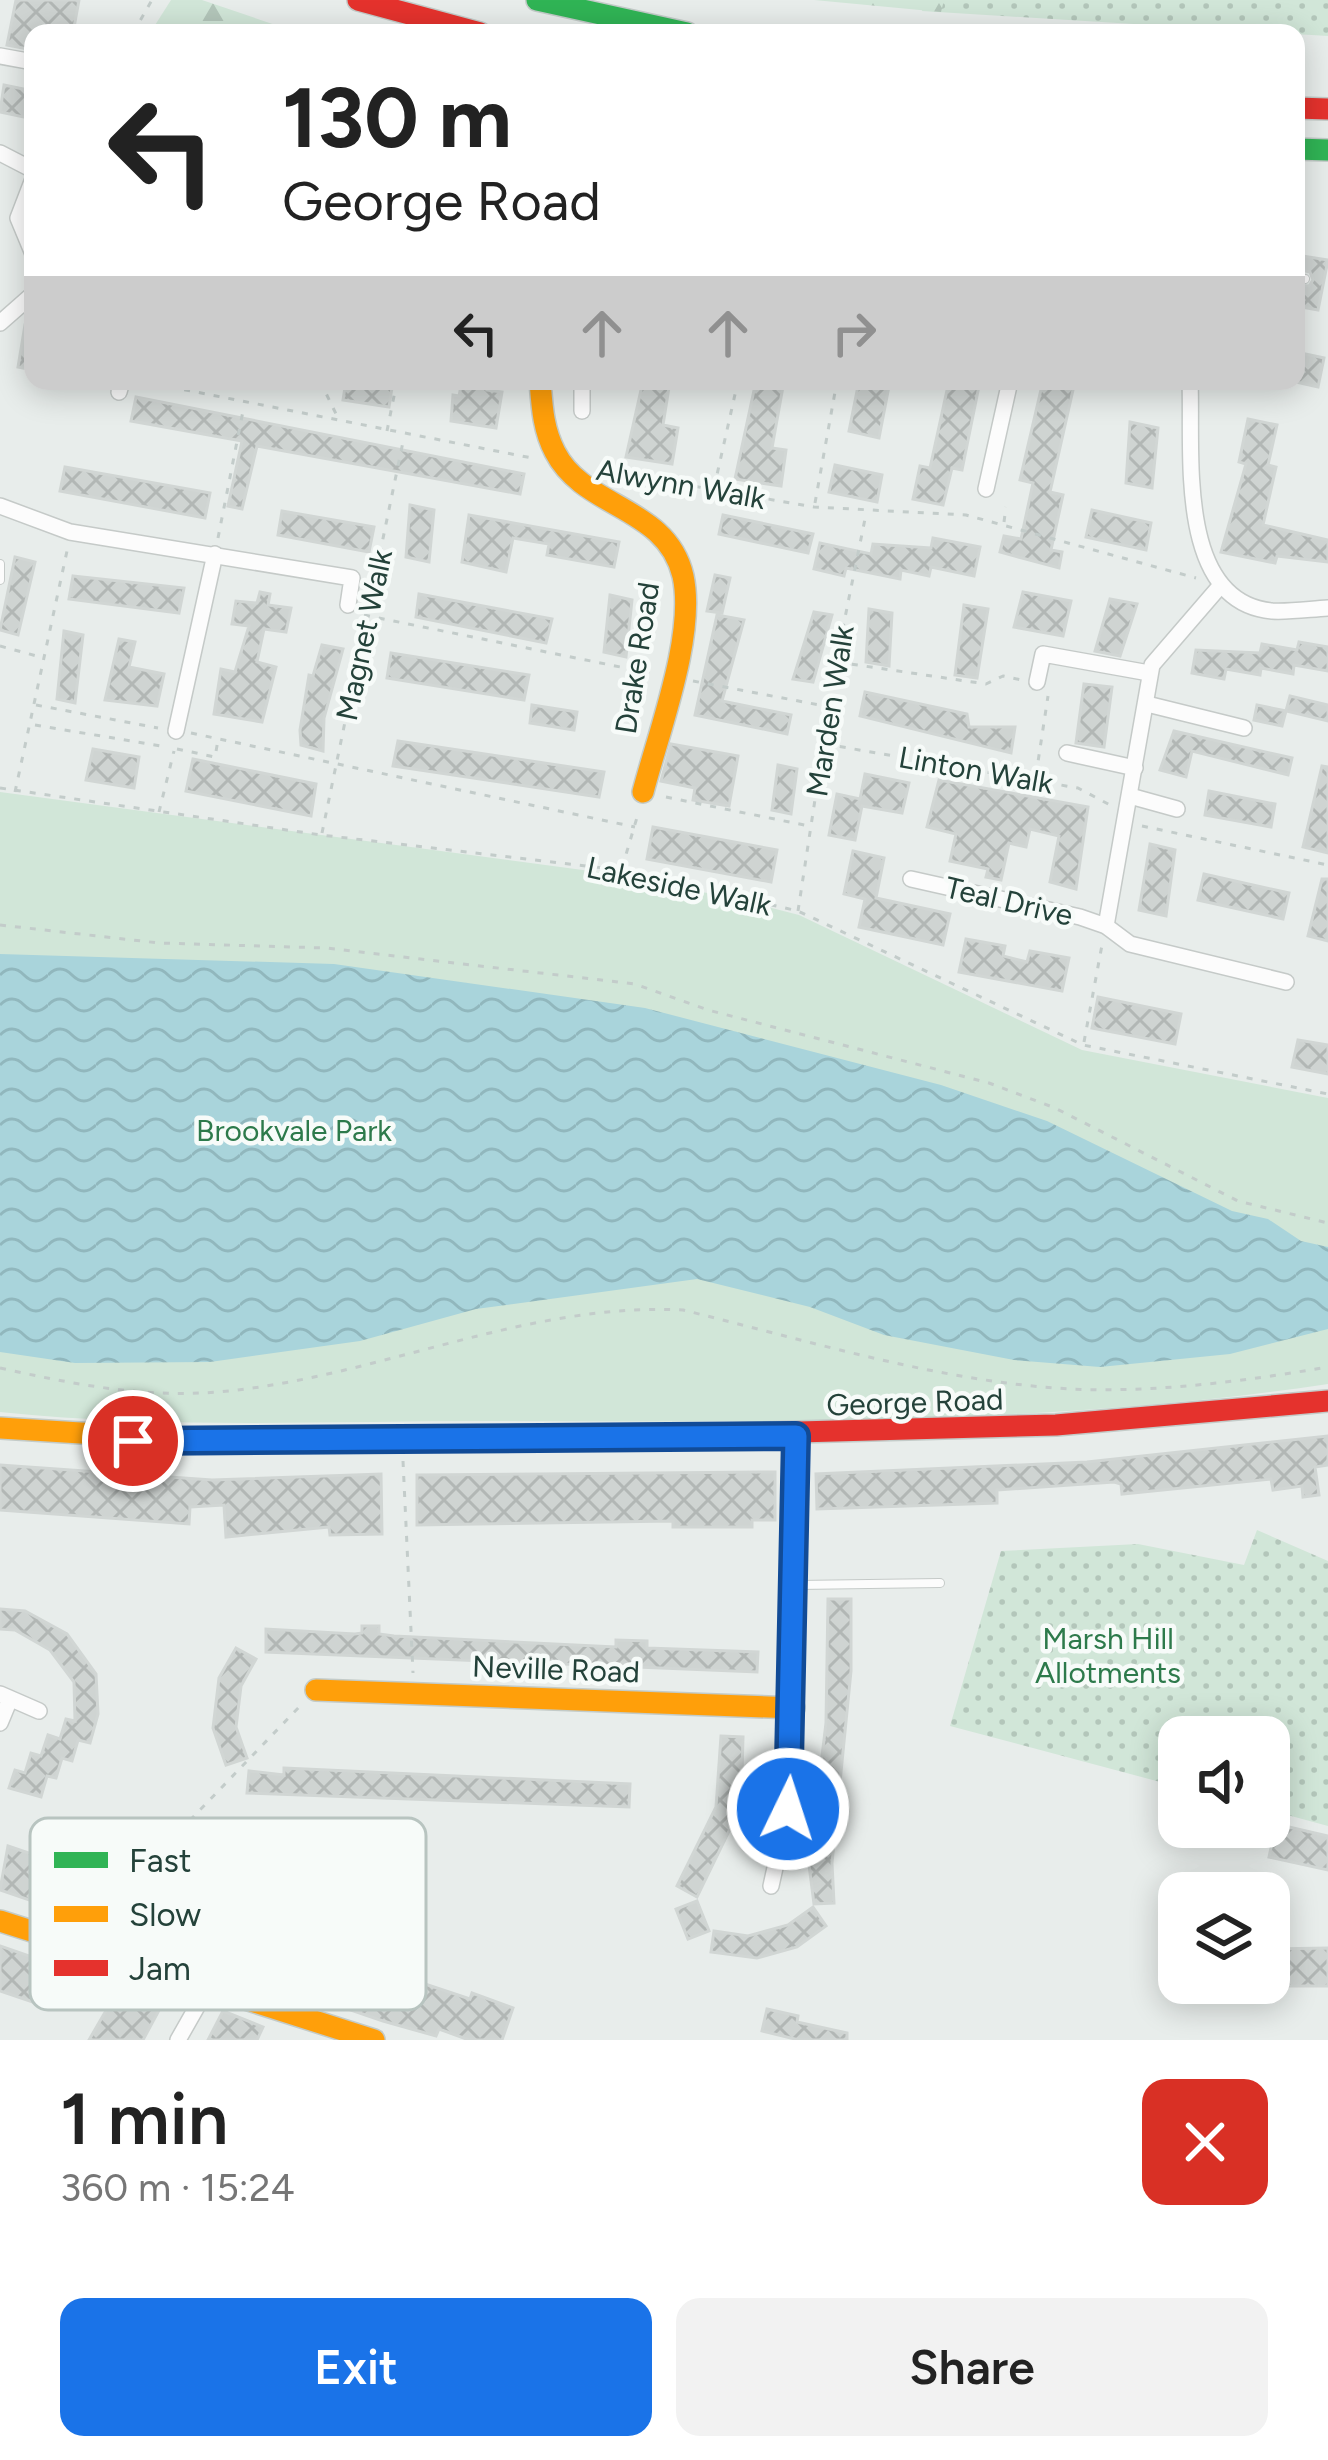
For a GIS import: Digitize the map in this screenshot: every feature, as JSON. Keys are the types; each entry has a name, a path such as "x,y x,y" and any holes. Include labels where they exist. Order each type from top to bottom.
{"main road":[{"path":"358,0 447,24"},
{"path":"537,0 646,24"},
{"path":"540,390 538,418 557,463"},
{"name":"Drake Road","path":"557,463 570,476 641,518 670,545 683,576 670,677 643,792"},
{"name":"George Road","path":"0,1428 179,1443 796,1436 1135,1421 1328,1401"},
{"name":"Neville Road","path":"316,1690 794,1708"},
{"path":"0,1921 30,1931"},
{"path":"274,2010 374,2040"}],"street":[{"path":"24,202 18,218 24,232"},
{"path":"0,323 24,303"},
{"path":"582,390 582,410"},
{"path":"986,489 1008,390"},
{"path":"1191,390 1199,542 1205,562 1221,585 1270,610 1328,608"},
{"path":"0,506 70,532 352,578 348,605"},
{"path":"176,740 215,554"},
{"path":"1037,682 1043,654 1150,673 1159,653 1221,585"},
{"name":"Teal Drive","path":"1106,926 1150,673"},
{"path":"1147,704 1244,728"},
{"path":"1067,754 1135,768"},
{"path":"1129,805 1177,808"},
{"name":"Teal Drive","path":"911,879 1106,926 1130,944 1286,982"},
{"path":"771,1886 788,1809 794,1708 796,1436"},
{"path":"0,1723 5,1697 39,1711"},
{"path":"178,2040 195,2010"}],"lane":[{"path":"0,564 0,580"},
{"path":"795,1585 940,1583"}],"path":[{"name":"Alwynn Walk","path":"181,390 557,463"},
{"path":"324,390 340,422"},
{"path":"387,430 395,390"},
{"path":"713,490 736,390"},
{"path":"814,507 835,390"},
{"path":"215,554 244,404"},
{"name":"Magnet Walk","path":"321,835 370,619 404,434"},
{"name":"Alwynn Walk","path":"602,470 814,507 966,515 1004,522 1221,585"},
{"path":"1004,522 1006,507"},
{"name":"Marden Walk","path":"798,911 836,662 866,512"},
{"path":"15,792 70,532"},
{"path":"348,605 370,619 830,707"},
{"path":"0,646 45,658"},
{"path":"836,662 986,684 1003,676 1050,684 1035,779"},
{"path":"36,705 176,740 215,757 218,737"},
{"path":"33,724 176,740 218,737 635,827"},
{"path":"159,812 176,740"},
{"name":"Linton Walk","path":"826,744 1078,788 1129,805 1144,828 1328,865"},
{"name":"Lakeside Walk","path":"0,788 321,835 621,870 798,911 1083,1045 1328,1094"},
{"path":"621,870 643,792 811,826"},
{"path":"0,925 159,943 326,948 635,984 708,1010 989,1083 1055,1108 1238,1201 1328,1222"},
{"path":"1083,1045 1106,926"},
{"path":"0,1368 138,1394 220,1392 316,1376 560,1318 642,1308 683,1310 949,1373 1072,1389 1146,1388 1328,1367"},
{"path":"402,1441 413,1591 413,1693"},
{"path":"192,1818 316,1690"}],"green space":[{"path":"171,0 202,0 273,24 156,24"},
{"path":"814,0 944,0 941,12"},
{"path":"925,0 1328,0 1328,36 1305,35 1305,24 1133,24 922,11"},
{"name":"Brookvale Park","path":"0,792 620,875 741,900 799,915 1082,1050 1328,1098 1328,1384 1120,1407 805,1421 184,1422 0,1412"},
{"name":"Marsh Hill Allotments","path":"1257,1530 1328,1561 1328,1826 1290,1816 1290,1716 1158,1716 1158,1781 950,1726 1001,1551 1138,1544 1244,1565"}],"water":[{"path":"0,954 334,964 645,1008 941,1085 1047,1121 1232,1211 1268,1219 1301,1241 1328,1247 1328,1329 1230,1354 1100,1367 1014,1360 884,1335 810,1307 697,1279 476,1309 360,1341 210,1362 75,1363 0,1352"}],"building":[{"path":"16,0 79,0 75,24 24,24 24,48 7,45"},
{"path":"4,85 24,89 24,117 0,112"},
{"path":"1305,256 1328,260 1318,310 1305,308 1305,286 1313,280 1305,271"},
{"path":"24,331 24,368 18,367"},
{"path":"1305,354 1324,358 1318,387 1305,384"},
{"path":"345,390 392,390 389,407 343,400"},
{"path":"460,390 502,392 496,428 451,421 453,395 459,396"},
{"path":"641,390 669,390 663,425 678,428 672,464 626,457"},
{"path":"754,390 782,390 772,448 786,450 781,486 735,479"},
{"path":"857,390 888,390 879,438 849,431"},
{"path":"947,390 978,390 962,470 952,468 943,505 913,499 920,466 930,468"},
{"path":"1041,390 1073,390 1050,492 1063,495 1051,550 1062,552 1059,568 1000,552 1004,536 1021,539 1033,483 1020,480"},
{"path":"136,397 524,474 520,494 257,446 242,509 228,506 242,441 131,421"},
{"path":"1248,419 1277,425 1268,465 1276,467 1263,525 1328,540 1328,562 1277,556 1275,563 1221,552 1246,464 1239,462"},
{"path":"1130,422 1158,428 1152,488 1126,483"},
{"path":"835,465 882,475 877,502 829,492"},
{"path":"65,467 210,493 205,518 60,491"},
{"path":"410,505 434,510 429,562 406,557"},
{"path":"1092,510 1151,523 1146,550 1086,537"},
{"path":"282,511 374,527 369,552 278,535"},
{"path":"469,515 619,542 614,567 547,555 549,544 513,538 506,572 462,562"},
{"path":"723,515 813,534 808,553 719,534"},
{"path":"933,538 980,547 974,576 931,567 929,576 901,570 900,579 846,568 844,576 814,569 820,543 871,554 873,544 931,548"},
{"path":"15,557 35,562 18,635 0,630"},
{"path":"715,575 730,578 722,613 707,611"},
{"path":"73,576 184,588 179,613 69,599"},
{"path":"260,592 270,594 268,605 291,608 286,632 264,629 257,662 276,667 262,722 214,714 221,669 235,672 249,626 232,624 236,601 257,603"},
{"path":"1023,592 1071,601 1063,636 1014,627"},
{"path":"419,594 552,619 546,643 416,617"},
{"path":"610,595 632,600 626,657 604,652"},
{"path":"1110,599 1137,604 1120,656 1095,651"},
{"path":"964,605 988,609 977,678 955,675"},
{"path":"869,609 892,613 889,666 866,662"},
{"path":"814,612 832,615 813,682 793,679"},
{"path":"717,615 744,620 722,701 791,715 787,734 695,715"},
{"path":"64,631 83,635 75,703 57,699"},
{"path":"119,639 135,642 129,667 164,674 157,706 105,700"},
{"path":"1299,642 1328,647 1328,671 1294,665 1293,674 1261,668 1260,675 1226,669 1224,679 1192,673 1196,650 1260,653 1262,644 1297,650"},
{"path":"322,645 343,649 324,718 323,751 301,745 300,730 309,675 313,676"},
{"path":"391,653 529,675 524,700 387,678"},
{"path":"1084,684 1112,687 1104,747 1076,743"},
{"path":"865,692 967,714 969,727 1015,727 1011,753 860,716"},
{"path":"1290,696 1328,705 1328,721 1286,711"},
{"path":"532,705 577,712 574,730 530,723"},
{"path":"1257,705 1286,711 1282,726 1254,720"},
{"path":"1174,731 1292,758 1288,775 1192,751 1186,777 1160,770"},
{"path":"398,741 604,772 599,797 393,766"},
{"path":"671,744 738,756 729,806 693,800 695,788 661,781"},
{"path":"93,749 139,757 134,788 86,780"},
{"path":"193,759 316,784 311,816 186,791"},
{"path":"778,765 797,769 791,814 772,810"},
{"path":"1322,766 1328,767 1328,853 1303,847"},
{"path":"865,774 909,783 902,813 862,806 855,840 829,835 837,794 860,799"},
{"path":"939,780 1088,807 1076,889 1050,882 1059,836 1030,829 1026,847 1009,843 1001,880 986,877 988,869 950,861 956,834 927,827"},
{"path":"1209,791 1275,804 1271,827 1205,815"},
{"path":"653,827 777,850 771,882 647,859"},
{"path":"1150,844 1175,850 1166,916 1139,910"},
{"path":"853,851 884,858 876,898 950,914 943,945 859,927 865,899 844,894"},
{"path":"1204,874 1289,893 1283,919 1198,900"},
{"path":"1322,879 1328,879 1328,941 1308,936"},
{"path":"966,939 1005,946 1003,956 1027,962 1030,951 1069,958 1062,991 959,972"},
{"path":"1098,997 1181,1014 1175,1044 1092,1028"},
{"path":"1298,1040 1328,1045 1328,1074 1292,1067"},
{"path":"1328,1436 1328,1465 1315,1467 1319,1495 1303,1497 1302,1486 1273,1490 1271,1479 1122,1494 1121,1484 1114,1482 997,1490 997,1503 817,1509 816,1474 1087,1462"},
{"path":"0,1465 212,1480 381,1474 382,1534 330,1535 329,1527 226,1537 224,1505 190,1507 189,1524 0,1510"},
{"path":"775,1472 775,1520 752,1520 752,1527 673,1527 673,1521 417,1525 417,1475"},
{"path":"828,1599 851,1599 851,1671 832,1863 834,1903 814,1904 809,1865 826,1723"},
{"path":"0,1609 25,1611 67,1634 96,1674 98,1714 90,1743 78,1740 72,1761 62,1758 56,1778 47,1776 41,1797 9,1788 15,1770 25,1773 31,1753 41,1756 48,1735 60,1739 66,1719 75,1721 74,1682 50,1650 15,1630 0,1629"},
{"path":"362,1626 379,1626 379,1634 394,1636 616,1647 616,1640 647,1641 647,1648 758,1652 757,1672 266,1652 266,1629 355,1634 362,1633"},
{"path":"236,1648 256,1659 241,1686 236,1727 247,1758 226,1765 213,1728 219,1678"},
{"path":"721,1736 743,1737 742,1774 731,1827 697,1897 677,1886 716,1807"},
{"path":"284,1768 630,1784 629,1807 247,1793 249,1771 284,1775"},
{"path":"1290,1827 1328,1836 1328,1870 1269,1857 1271,1848 1290,1848"},
{"path":"8,1846 30,1853 30,1900 0,1890"},
{"path":"697,1901 709,1931 688,1939 676,1909"},
{"path":"813,1907 826,1926 797,1947 757,1958 711,1952 714,1931 748,1936 788,1925"},
{"path":"0,1946 30,1956 30,2001 0,1991"},
{"path":"1328,1948 1328,1986 1290,1986 1290,1949"},
{"path":"426,1984 470,1999 472,1993 513,2008 502,2040 469,2040 439,2029 436,2036 351,2010 426,2010"},
{"path":"767,2009 798,2016 797,2022 847,2033 847,2040 799,2040 762,2031"},
{"path":"106,2010 159,2010 143,2040 89,2040"},
{"path":"223,2011 263,2027 257,2040 208,2040"}],"traffic: fast":[{"path":"537,0 646,24"},
{"path":"1305,149 1328,150"}],"traffic: slow":[{"path":"541,390 548,435 568,471 660,535 683,576 686,600 680,655 643,792"},
{"path":"0,1428 225,1442 652,1436"},
{"path":"316,1690 794,1708"},
{"path":"0,1921 30,1931"},
{"path":"280,2010 374,2040"}],"traffic: jam":[{"path":"358,0 447,24"},
{"path":"1305,108 1328,109"},
{"path":"652,1436 1056,1425 1328,1401"}],"route":[{"path":"133,1441 796,1436 794,1708 788,1809"}]}
